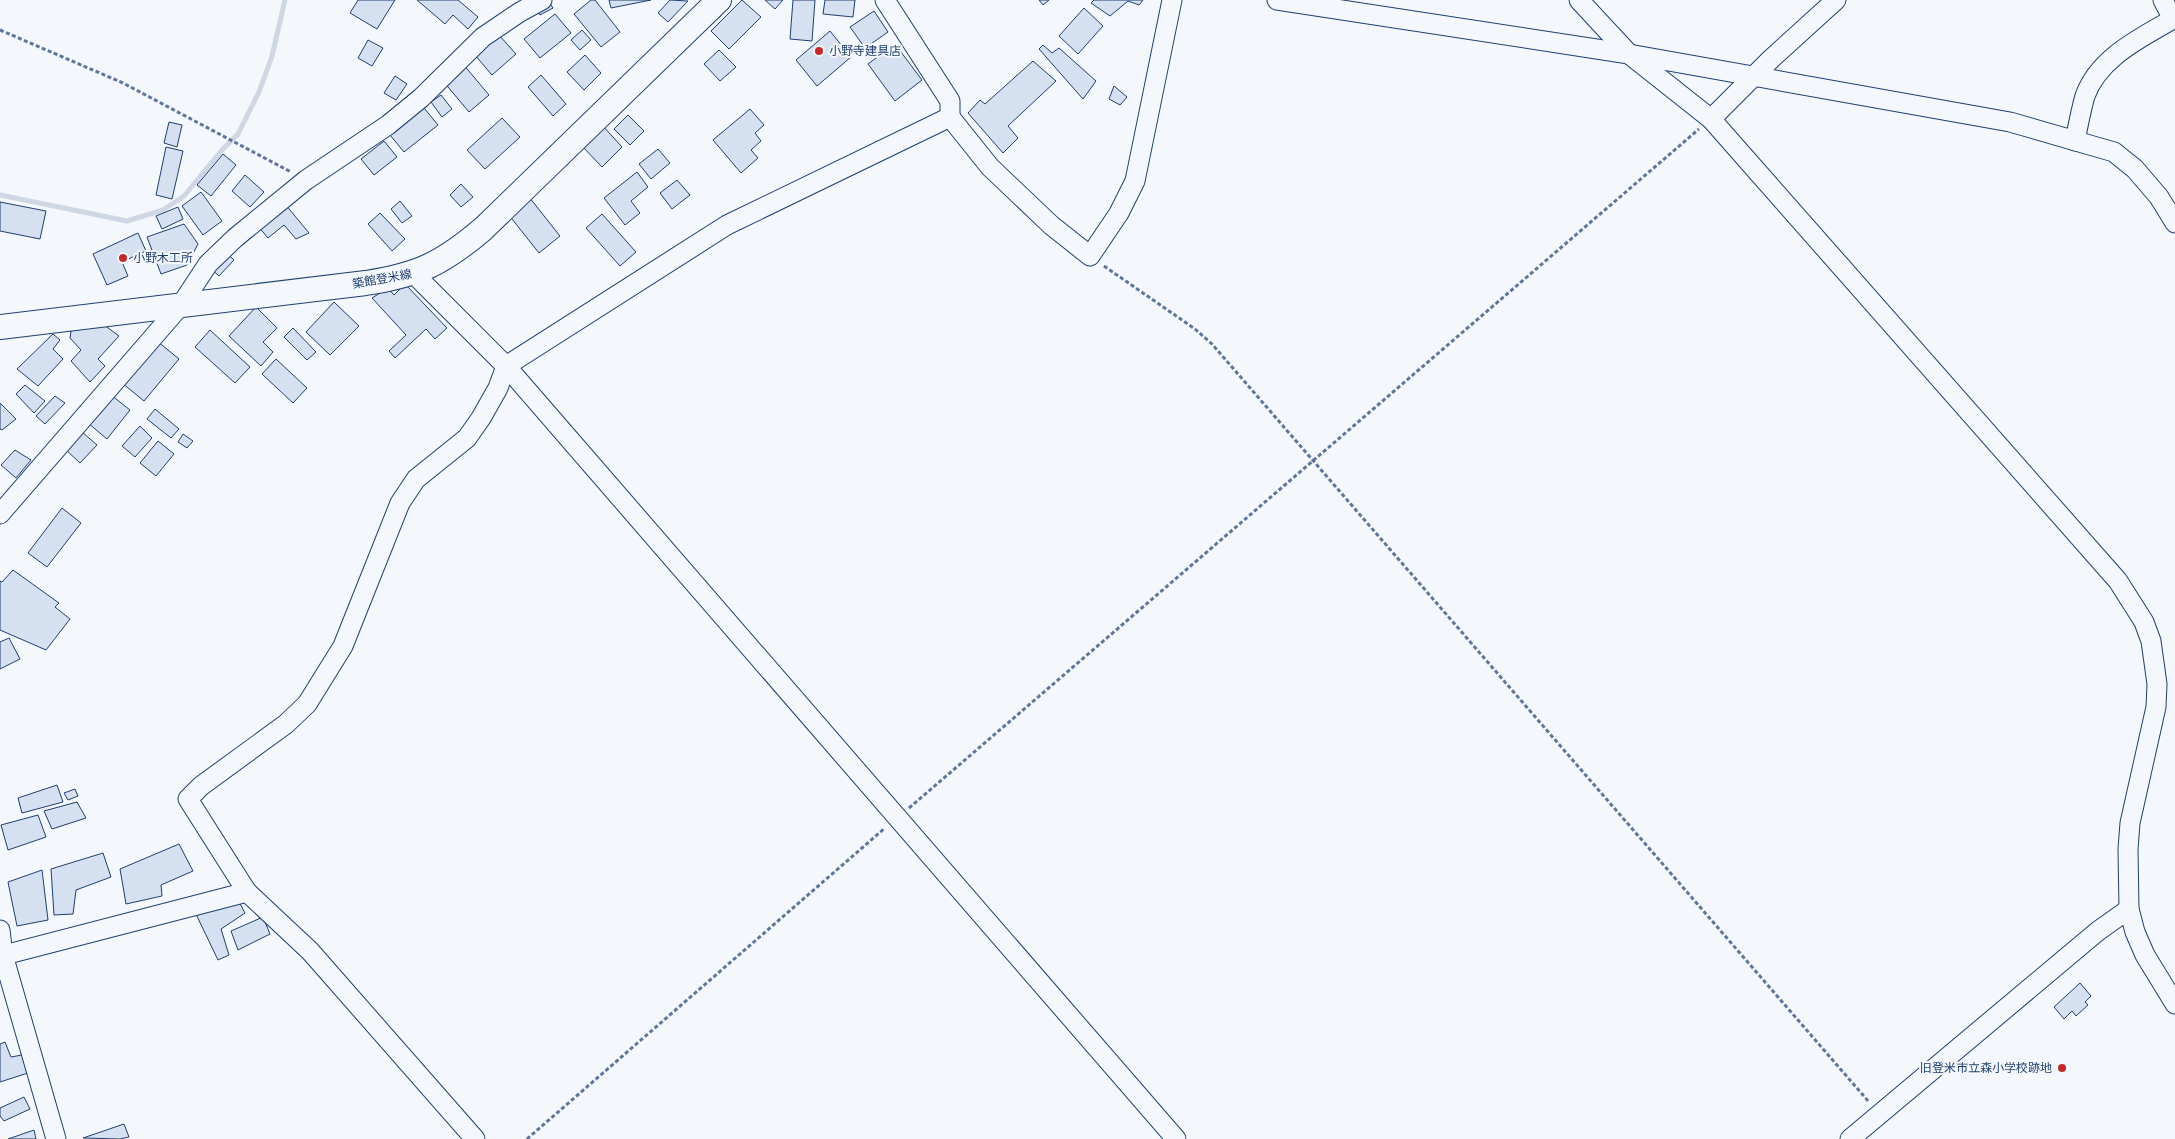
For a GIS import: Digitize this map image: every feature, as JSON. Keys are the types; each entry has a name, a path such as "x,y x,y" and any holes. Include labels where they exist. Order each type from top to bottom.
{"main road":[{"name":"築館登米線","path":"0,327 366,283 414,274 449,256 483,229 719,0"}],"street":[{"path":"0,514 181,305 208,264 235,238 306,180 388,125 421,98 483,37 520,12 542,0"},
{"path":"885,0 950,101 950,116 990,167 1051,225 1090,256 1119,213 1135,181 1172,0"},
{"path":"1277,0 1629,54 2010,122 2114,152 2135,170 2159,197 2175,223"},
{"path":"1579,0 1629,54 1711,119 2118,581 2144,622 2150,641 2157,684 2156,707 2130,823 2128,849 2129,909 2135,932 2145,955 2175,1004"},
{"path":"1711,119 1771,59 1836,0"},
{"path":"2075,141 2085,96 2110,59 2130,44 2174,20 2163,0"},
{"path":"475,1139 310,951 247,892 188,799 201,786 286,724 307,704 343,646 400,503 416,479 467,438 498,388 506,366 726,226 950,116"},
{"path":"414,274 506,366 1176,1139"},
{"path":"2,955 247,892"},
{"path":"1850,1139 2098,931 2129,909"},
{"path":"0,930 2,955 56,1139"}],"path":[{"path":"0,30 123,83 306,180"},
{"path":"527,1139 898,817 1711,119"},
{"path":"1090,256 1180,319 1212,344 1879,1114"}],"building":[{"path":"358,0 395,0 377,29 350,13"},
{"path":"417,0 458,0 478,17 468,29 453,15 445,24"},
{"path":"548,0 553,8 540,15 536,7"},
{"path":"591,0 595,0 620,32 601,47 574,14"},
{"path":"609,0 651,0 611,8"},
{"path":"670,0 688,1 668,22 658,13"},
{"path":"742,0 761,17 729,49 711,31"},
{"path":"765,0 783,0 775,9"},
{"path":"793,0 815,0 812,41 790,39"},
{"path":"825,0 855,0 853,17 823,14"},
{"path":"1039,0 1049,0 1043,5"},
{"path":"1094,0 1143,0 1139,5 1128,1 1110,16 1091,3"},
{"path":"1084,8 1103,26 1078,54 1059,36"},
{"path":"874,11 888,32 865,48 850,27"},
{"path":"555,14 571,33 540,58 524,39"},
{"path":"582,30 591,40 580,50 571,40"},
{"path":"830,31 851,57 817,86 796,60"},
{"path":"498,34 516,54 492,75 474,54"},
{"path":"368,40 383,48 372,66 358,58"},
{"path":"895,44 922,80 895,101 868,64"},
{"path":"1043,45 1052,53 1059,48 1096,81 1083,99 1039,49"},
{"path":"719,50 736,67 720,81 704,64"},
{"path":"585,55 601,73 584,90 567,72"},
{"path":"1033,61 1056,81 1008,126 1018,138 1003,153 968,113 980,100 985,104"},
{"path":"463,64 489,95 469,112 443,81"},
{"path":"541,75 566,104 553,116 528,87"},
{"path":"395,76 407,84 396,100 384,93"},
{"path":"1114,86 1127,97 1120,105 1109,99"},
{"path":"441,95 452,109 442,117 431,102"},
{"path":"424,108 438,125 404,152 390,135"},
{"path":"750,109 764,125 755,133 761,141 751,150 758,158 741,173 713,140"},
{"path":"628,115 644,131 630,145 614,129"},
{"path":"502,118 520,137 485,169 467,150"},
{"path":"169,122 182,125 177,147 164,143"},
{"path":"602,125 622,147 602,167 581,145"},
{"path":"384,141 397,157 374,175 361,159"},
{"path":"166,147 183,151 172,199 156,195"},
{"path":"658,149 670,163 651,179 639,164"},
{"path":"223,154 236,165 211,196 197,185"},
{"path":"637,172 648,187 631,201 640,213 625,225 604,198"},
{"path":"245,175 264,192 250,207 232,191"},
{"path":"677,180 690,195 672,209 660,193"},
{"path":"461,184 473,197 461,207 450,195"},
{"path":"201,192 222,221 203,235 182,206"},
{"path":"529,197 560,236 539,253 508,214"},
{"path":"400,201 412,216 402,223 391,209"},
{"path":"0,202 46,211 40,239 0,231"},
{"path":"285,204 309,233 296,239 284,225 268,238 258,226"},
{"path":"178,207 183,219 162,229 156,216"},
{"path":"380,213 405,239 392,251 368,224"},
{"path":"602,214 636,252 620,266 586,228"},
{"path":"184,224 198,244 187,265 161,274 147,237"},
{"path":"138,233 146,251 122,262 128,276 107,285 93,254"},
{"path":"225,252 234,260 219,276 210,268"},
{"path":"405,284 447,328 435,339 426,329 395,358 389,351 406,335 372,298 388,288 394,295"},
{"path":"334,302 359,326 330,355 306,332"},
{"path":"256,307 277,328 263,342 273,352 261,366 229,336"},
{"path":"100,322 119,336 98,359 105,366 90,382 71,361 81,350 70,338 72,325"},
{"path":"293,328 316,352 307,360 284,337"},
{"path":"210,330 250,367 235,383 195,347"},
{"path":"53,334 60,340 53,349 63,359 38,386 17,369"},
{"path":"157,341 179,359 144,401 122,383"},
{"path":"276,359 307,388 293,403 262,374"},
{"path":"25,385 45,401 34,413 16,394"},
{"path":"111,395 130,410 107,439 88,423"},
{"path":"55,396 65,403 45,424 36,416"},
{"path":"0,403 16,419 2,430 0,429"},
{"path":"155,409 179,429 171,438 147,419"},
{"path":"140,426 152,438 135,457 122,446"},
{"path":"82,432 97,445 80,463 65,449"},
{"path":"183,434 193,441 187,448 178,442"},
{"path":"158,441 174,454 156,476 140,463"},
{"path":"15,450 31,460 16,478 1,465"},
{"path":"62,508 81,523 47,567 28,553"},
{"path":"13,570 59,603 55,607 70,619 46,650 0,630 0,581 2,582"},
{"path":"9,638 20,659 0,669 0,642"},
{"path":"57,785 63,802 22,813 18,798"},
{"path":"75,789 78,796 68,800 64,793"},
{"path":"77,802 86,818 52,829 44,811"},
{"path":"38,815 46,837 8,850 1,825"},
{"path":"179,844 193,871 161,885 162,896 126,904 120,869"},
{"path":"103,853 111,877 76,890 73,914 54,915 51,869"},
{"path":"42,870 48,920 17,926 8,882"},
{"path":"237,898 245,913 221,929 229,955 218,960 194,910"},
{"path":"263,917 270,934 238,950 231,931"},
{"path":"2080,983 2091,996 2085,1002 2088,1005 2076,1016 2072,1011 2064,1019 2054,1007"},
{"path":"5,1042 11,1057 22,1055 28,1073 0,1082 0,1044"},
{"path":"24,1097 30,1109 4,1121 0,1116 0,1108"},
{"path":"124,1124 129,1137 120,1139 83,1138"},
{"path":"34,1130 36,1139 8,1139"}],"waterway":[{"path":"0,195 127,221 163,210 184,196 222,150 238,134 259,92 272,56 285,0"}],"place":[{"name":"小野寺建具店","path":"819,51"},
{"name":"小野木工所","path":"123,258"},
{"name":"旧登米市立森小学校跡地","path":"2062,1068"}]}
